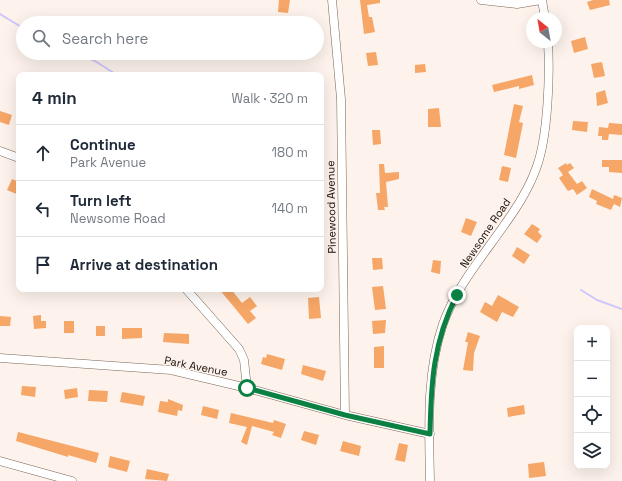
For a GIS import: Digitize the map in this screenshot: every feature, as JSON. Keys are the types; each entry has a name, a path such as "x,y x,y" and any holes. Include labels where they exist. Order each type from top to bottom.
{"street":[{"name":"Pinewood Avenue","path":"332,0 341,99 345,415"},
{"path":"481,0 517,4 542,0 544,12"},
{"name":"Newsome Road","path":"430,481 430,434 433,377 436,352 443,324 457,295 520,202 538,164 544,140 548,80 548,48"},
{"path":"0,151 16,157"},
{"path":"189,292 239,349 244,360 247,388"},
{"name":"Park Avenue","path":"0,358 171,370 247,388 345,415 430,434"},
{"path":"0,461 72,481"}],"building":[{"path":"279,0 290,0 288,13 278,12"},
{"path":"360,0 380,0 380,3 367,5 369,17 372,17 375,32 364,34"},
{"path":"593,0 609,0 610,5 590,10 587,2"},
{"path":"585,37 588,49 574,53 571,41"},
{"path":"376,52 378,65 368,66 366,53"},
{"path":"602,62 605,76 594,78 591,64"},
{"path":"425,64 426,72 415,73 415,65"},
{"path":"532,75 534,85 519,89 519,86 494,92 492,85"},
{"path":"605,90 608,103 597,106 596,93"},
{"path":"514,104 523,106 519,122 523,123 516,158 504,155"},
{"path":"439,108 441,127 428,127 428,109"},
{"path":"0,111 12,115 9,125 0,122"},
{"path":"573,121 588,122 587,132 572,130"},
{"path":"609,123 622,124 622,135 609,134 608,140 602,140 602,136 598,136 599,127 608,128"},
{"path":"372,130 380,130 381,144 373,145"},
{"path":"602,160 622,160 622,173 609,172 609,167 602,167"},
{"path":"566,163 567,165 570,163 574,168 568,172 577,184 582,181 587,188 577,195 573,189 568,191 559,178 563,175 558,168"},
{"path":"379,164 384,164 385,173 399,172 399,179 386,182 388,207 384,207 385,210 378,210 376,193 380,193"},
{"path":"502,166 511,168 508,182 499,180"},
{"path":"12,179 16,181 16,194 7,190"},
{"path":"592,189 613,199 614,195 622,198 620,207 614,204 611,210 596,204 597,201 589,197"},
{"path":"466,218 477,222 471,236 461,232"},
{"path":"532,224 540,229 538,232 542,236 537,243 524,234"},
{"path":"517,247 530,255 524,264 512,256"},
{"path":"372,258 382,258 383,269 373,270"},
{"path":"433,260 441,261 440,274 431,272"},
{"path":"383,286 386,309 375,310 372,287"},
{"path":"221,292 233,292 242,303 250,297 257,306 250,311 256,318 248,324"},
{"path":"498,295 519,307 513,317 502,312 497,322 480,312 485,302 492,306"},
{"path":"319,297 321,318 309,319 308,298"},
{"path":"41,315 41,321 46,321 46,328 34,329 33,316"},
{"path":"0,316 11,317 10,326 0,326"},
{"path":"386,320 385,333 373,334 372,321"},
{"path":"64,321 74,321 74,333 64,333"},
{"path":"96,326 105,326 105,336 96,336"},
{"path":"122,328 142,328 142,338 122,339"},
{"path":"468,332 480,336 474,353 473,371 463,370 468,342 465,342"},
{"path":"164,333 189,334 189,344 163,342"},
{"path":"384,346 384,368 374,368 374,347"},
{"path":"267,354 285,359 282,370 261,364 263,357 266,358"},
{"path":"303,365 326,371 323,381 301,374"},
{"path":"22,386 36,387 35,397 21,395"},
{"path":"77,388 78,397 65,399 64,390"},
{"path":"89,390 108,391 107,402 88,401"},
{"path":"122,392 145,396 143,406 120,402"},
{"path":"168,399 183,405 182,411 178,410 177,416 158,412 160,401 168,402"},
{"path":"524,405 525,414 508,417 507,408"},
{"path":"203,406 219,410 217,419 201,415"},
{"path":"231,413 273,423 274,420 286,424 281,438 272,435 274,432 252,426 247,445 241,442 247,427 229,423"},
{"path":"304,431 319,435 316,445 301,440"},
{"path":"18,432 99,453 96,463 68,455 68,457 16,441"},
{"path":"343,441 361,446 359,456 340,451"},
{"path":"399,443 408,445 405,462 395,460"},
{"path":"110,456 130,461 127,472 108,467"},
{"path":"544,462 546,476 529,478 528,464"},
{"path":"147,469 169,474 167,481 145,479"}],"waterway":[{"path":"0,14 16,24"},
{"path":"93,60 112,72"},
{"path":"581,290 597,300 622,309"}],"route":[{"path":"247,388 345,415 430,434 436,352 443,324 457,295"}]}
